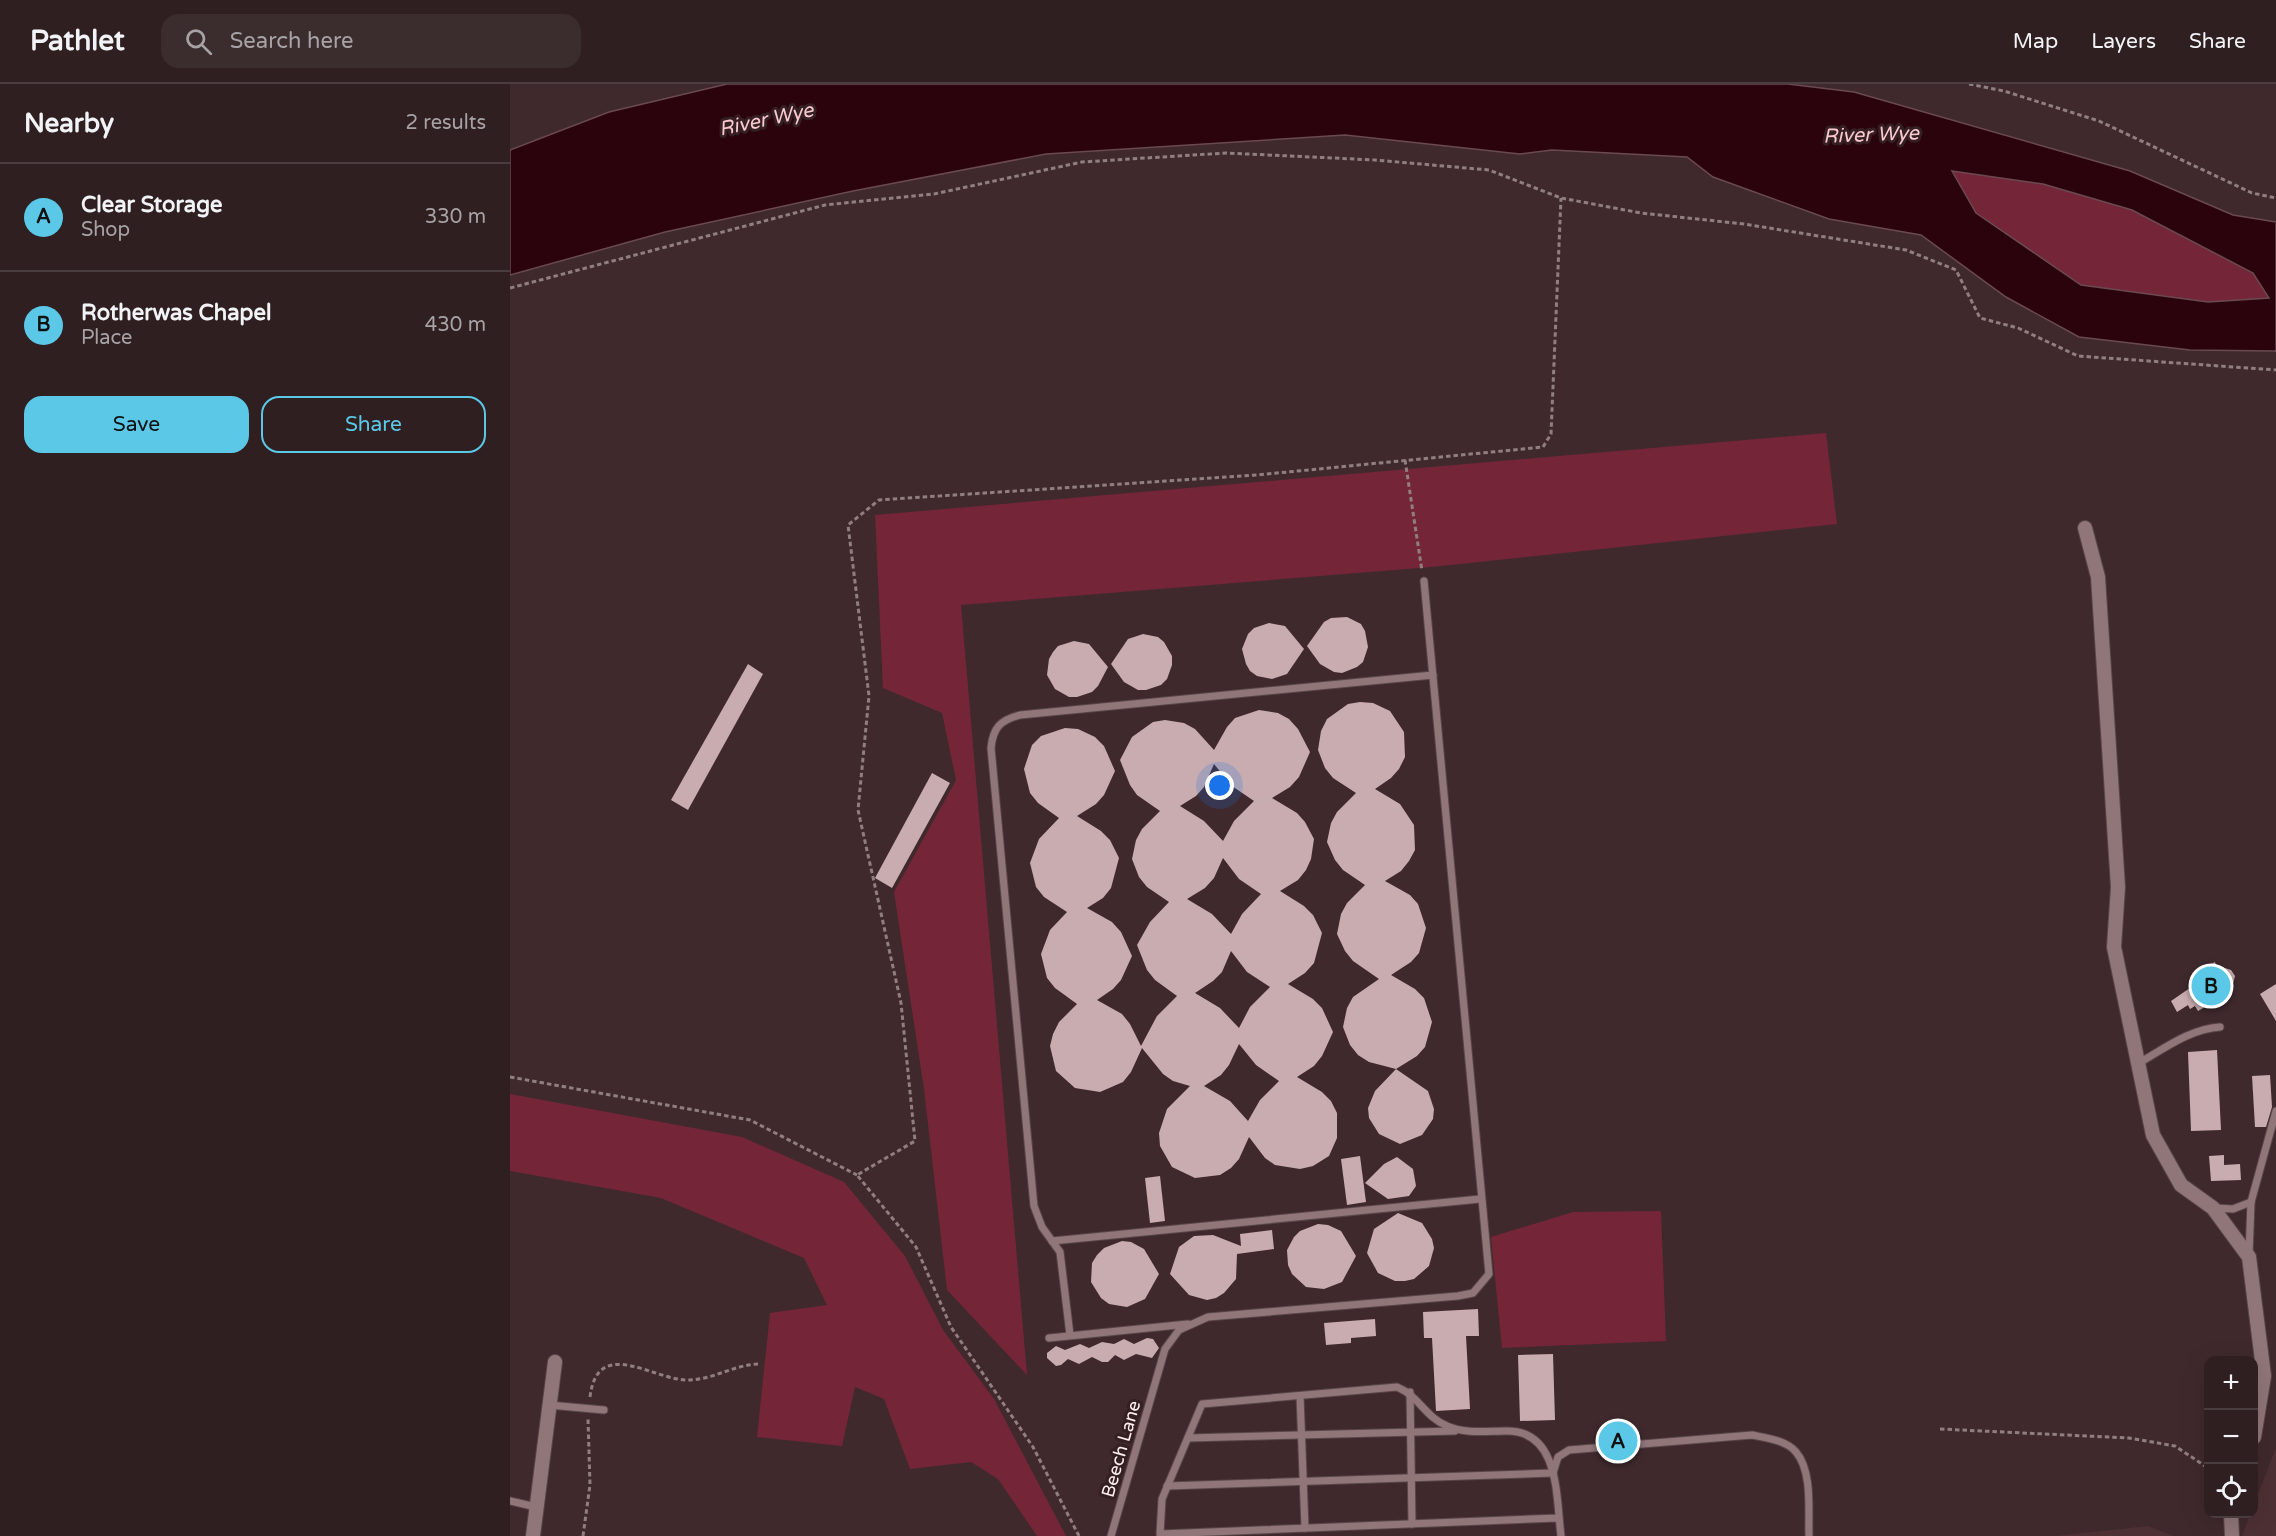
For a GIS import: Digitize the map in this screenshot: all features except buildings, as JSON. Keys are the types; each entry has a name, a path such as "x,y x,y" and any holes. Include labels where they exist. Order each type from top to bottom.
{"street":[{"path":"2085,528 2098,577 2100,601 2118,887 2114,947 2153,1135 2181,1185 2213,1208 2249,1257 2264,1376 2258,1410"},
{"path":"533,1536 555,1362"},
{"path":"2231,1518 2232,1536"}],"lane":[{"path":"1049,1338 1190,1323 1208,1317 1473,1293 1489,1274 1480,1199 1424,581"},
{"path":"1070,1335 1060,1252 1042,1227 1034,1206 991,748 994,730 1008,718 1020,715 1433,675"},
{"path":"2139,1063 2182,1037 2209,1028 2220,1027"},
{"path":"2249,1257 2251,1202 2273,1140 2276,1111"},
{"path":"1052,1240 1480,1199"},
{"path":"2213,1208 2233,1209 2251,1202"},
{"name":"Beech Lane","path":"1111,1536 1165,1349 1179,1330 1190,1323"},
{"path":"1466,1431 1447,1426 1430,1417 1410,1392 1397,1387 1202,1404 1162,1499 1160,1534 1558,1518"},
{"path":"1410,1392 1412,1524"},
{"path":"1300,1396 1305,1528"},
{"path":"549,1405 604,1410"},
{"path":"1188,1438 1466,1431 1512,1431 1530,1435 1539,1442 1549,1458 1561,1536"},
{"path":"1553,1473 1558,1457 1569,1450 1752,1435 1777,1441 1795,1451 1805,1471 1809,1536"},
{"path":"1167,1486 1553,1473"},
{"path":"510,1501 536,1507"}],"path":[{"path":"1969,84 2004,91 2099,121 2252,193 2276,198"},
{"path":"510,288 825,205 934,194 1082,162 1226,153 1375,160 1489,170 1561,198 1641,213 1744,224 1906,250 1956,270 1980,318 2018,328 2078,356 2276,370"},
{"path":"857,1175 915,1141 901,1003 858,810 868,696 848,525 879,500 1245,476 1543,447 1551,434 1561,198"},
{"path":"1405,460 1424,581"},
{"path":"510,1077 750,1120 857,1175 916,1247 951,1327 1033,1447 1079,1536"},
{"path":"583,1536 590,1485 591,1390 602,1369 624,1363 657,1375 688,1380 705,1378 739,1366 758,1364"},
{"path":"1940,1429 2129,1438 2175,1446 2204,1465"}],"shaded area":[{"path":"1952,170 2043,184 2132,210 2253,273 2269,299 2208,302 2081,285 1976,213"},
{"path":"1826,433 1837,524 1432,567 961,605 1027,1375 947,1290 924,1089 894,892 956,780 942,713 883,688 875,515"},
{"path":"510,1094 742,1137 844,1182 905,1256 943,1330 994,1399 1066,1536 1037,1536 998,1479 971,1462 910,1469 884,1399 855,1387 842,1446 757,1437 770,1313 827,1305 804,1258 661,1198 510,1171"},
{"path":"1661,1211 1666,1341 1502,1348 1491,1237 1573,1212"},
{"path":"2276,1448 2276,1536 2242,1536 2249,1518 2258,1518 2258,1494"},
{"path":"2148,1526 2173,1536 2056,1536"}],"water":[{"name":"River Wye","path":"727,84 1788,84 1854,92 2130,171 2233,215 2276,222 2276,351 2190,350 2079,337 2006,297 1921,235 1829,219 1713,177 1687,157 1552,150 1520,154 1345,135 1046,154 853,191 665,232 510,275 510,150 609,112","holes":["1952,171 2043,184 2132,210 2253,273 2269,298 2208,302 2081,285 1976,213"]}],"place":[{"name":"Rotherwas Chapel","path":"2211,986"},
{"name":"Clear Storage","path":"1618,1441"}]}
